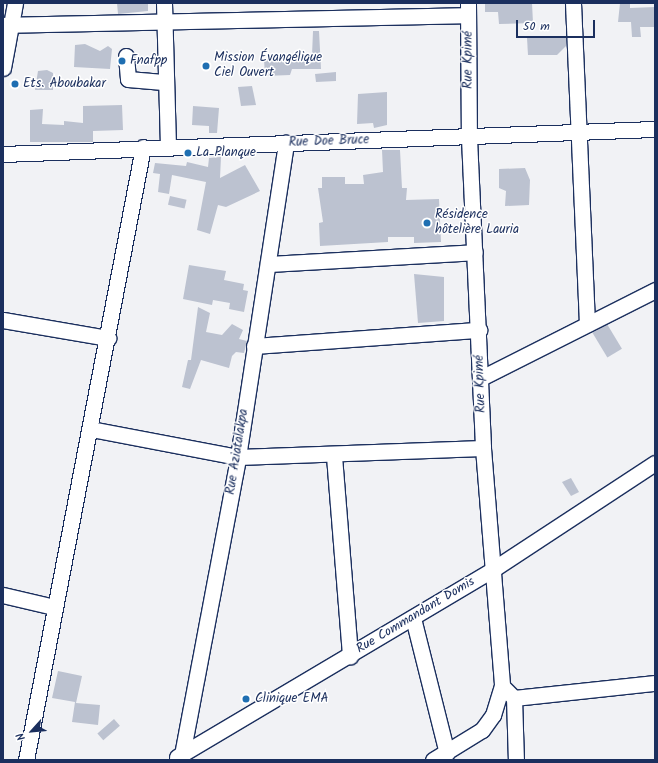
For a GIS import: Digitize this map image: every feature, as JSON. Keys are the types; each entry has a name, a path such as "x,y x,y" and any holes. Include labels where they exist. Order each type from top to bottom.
{"street":[{"path":"3,68 7,25 15,3"},
{"path":"164,3 168,147"},
{"path":"573,3 576,134 587,324"},
{"path":"7,25 468,9"},
{"name":"Rue Kpimé","path":"468,9 469,138 479,330 483,448 495,568 502,686"},
{"path":"126,56 128,79 166,82"},
{"name":"Rue Doe Bruce","path":"3,154 143,147 576,134 655,129"},
{"name":"Rue Aziatalakpa","path":"179,758 238,457 286,143"},
{"path":"26,760 54,607 91,429 143,147"},
{"path":"268,264 475,252"},
{"path":"481,378 655,290"},
{"path":"3,320 108,338"},
{"path":"254,346 479,330"},
{"path":"91,429 238,457 334,456 483,448"},
{"path":"334,456 350,656"},
{"name":"Rue Commandant Domis","path":"179,758 495,568 655,463"},
{"path":"3,595 54,607"},
{"path":"413,618 446,754"},
{"path":"514,698 655,683"},
{"path":"433,760 446,754 482,730 493,715 502,686 514,698 516,760"}],"building":[{"path":"117,3 148,3 148,11 118,14"},
{"path":"485,3 532,3 533,23 499,24 498,12 485,12"},
{"path":"620,3 630,3 630,8 655,7 655,27 640,27 641,37 632,37 631,22 618,22"},
{"path":"313,31 319,31 321,69 292,69 290,75 265,76 264,59 312,55"},
{"path":"527,38 566,38 566,46 557,55 528,55"},
{"path":"85,44 100,51 108,46 112,49 110,69 74,67 75,45"},
{"path":"47,70 53,73 53,90 35,90 38,71"},
{"path":"336,72 336,81 316,82 315,74"},
{"path":"252,86 256,105 241,106 238,87"},
{"path":"387,92 387,125 374,128 373,123 357,124 358,94"},
{"path":"122,105 123,130 93,131 93,142 30,142 30,110 43,109 42,124 64,125 64,121 83,123 83,106"},
{"path":"193,106 219,108 217,133 209,133 209,126 192,125"},
{"path":"382,150 400,150 402,188 407,188 406,200 439,199 441,242 414,243 414,237 388,237 388,242 320,246 319,223 323,222 318,188 322,188 322,177 345,177 345,184 364,184 363,175 383,172"},
{"path":"221,157 220,178 245,165 260,191 226,207 218,205 210,234 197,230 206,182 172,175 169,194 158,192 160,174 153,173 155,163 186,166 187,162 208,167 209,158"},
{"path":"525,168 530,180 529,205 505,206 506,191 499,188 499,169"},
{"path":"170,196 187,200 185,209 168,205"},
{"path":"189,265 226,271 224,280 244,284 243,290 248,291 244,312 229,309 230,303 213,300 212,305 183,299"},
{"path":"414,274 444,277 444,321 418,323"},
{"path":"198,307 210,313 206,332 222,335 232,324 243,330 239,339 247,341 244,353 236,352 232,356 229,368 201,360 190,389 182,387 188,360 191,360"},
{"path":"607,324 622,349 607,358 592,333"},
{"path":"571,478 579,492 571,496 562,482"},
{"path":"58,671 82,676 76,703 100,705 98,725 72,722 75,702 52,698"},
{"path":"114,719 120,726 103,740 97,733"}],"place":[{"name":"Fnafpp","path":"122,61"},
{"name":"Mission Évangélique Ciel Ouvert","path":"206,66"},
{"name":"Ets. Aboubakar","path":"15,84"},
{"name":"La Planque","path":"188,153"},
{"name":"Résidence hôtelière Lauria","path":"427,223"},
{"name":"Clinique EMA","path":"246,699"}]}
